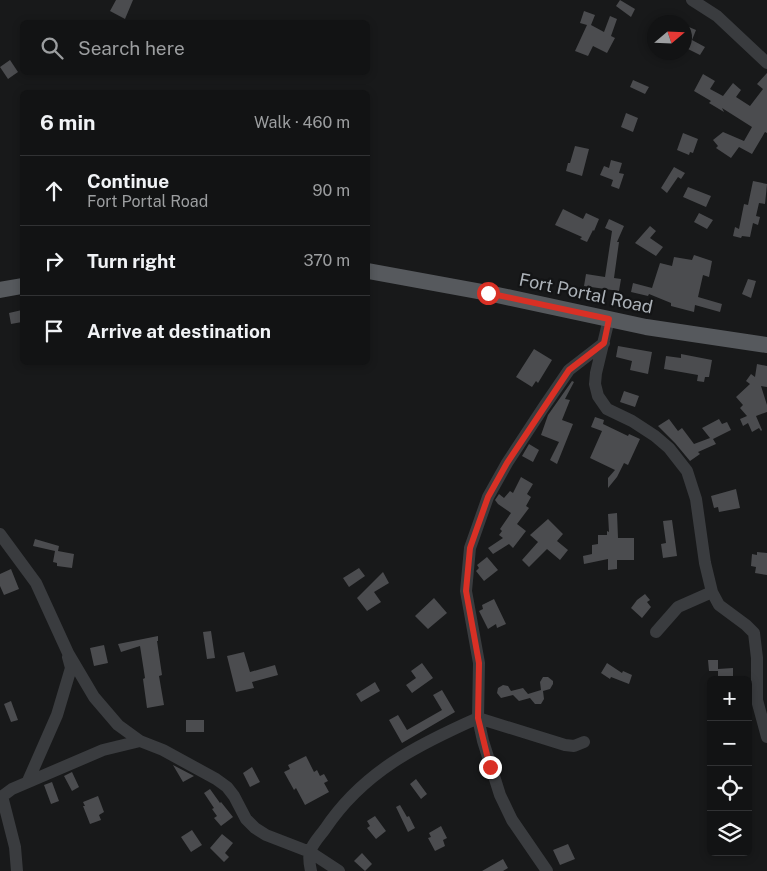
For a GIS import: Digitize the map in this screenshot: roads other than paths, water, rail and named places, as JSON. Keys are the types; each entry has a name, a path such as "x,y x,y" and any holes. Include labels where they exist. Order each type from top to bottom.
{"main road":[{"name":"Fort Portal Road","path":"370,271 488,293 646,328 767,345"},
{"path":"0,290 20,286"}],"street":[{"path":"692,0 717,16 767,63"},
{"path":"609,319 595,384 598,396 608,409 632,421 655,436 669,448 687,471 696,499 705,563 712,592 719,604 754,633 757,658 757,700 767,737"},
{"path":"547,871 512,820 500,795 490,767 478,718 479,663 466,591 470,548 488,497 507,463 569,370 604,343"},
{"path":"0,534 36,582 68,653 94,697 118,725 140,741 170,753 216,779 234,796 246,819 255,828 266,835 310,852 339,871"},
{"path":"656,632 678,607 712,592"},
{"path":"28,781 57,716 70,668 68,653"},
{"path":"311,871 310,852 348,798 369,779 408,752 440,735 478,718 565,745 574,746 584,742"},
{"path":"17,871 15,847 1,797 12,788 103,750 140,741"}]}
